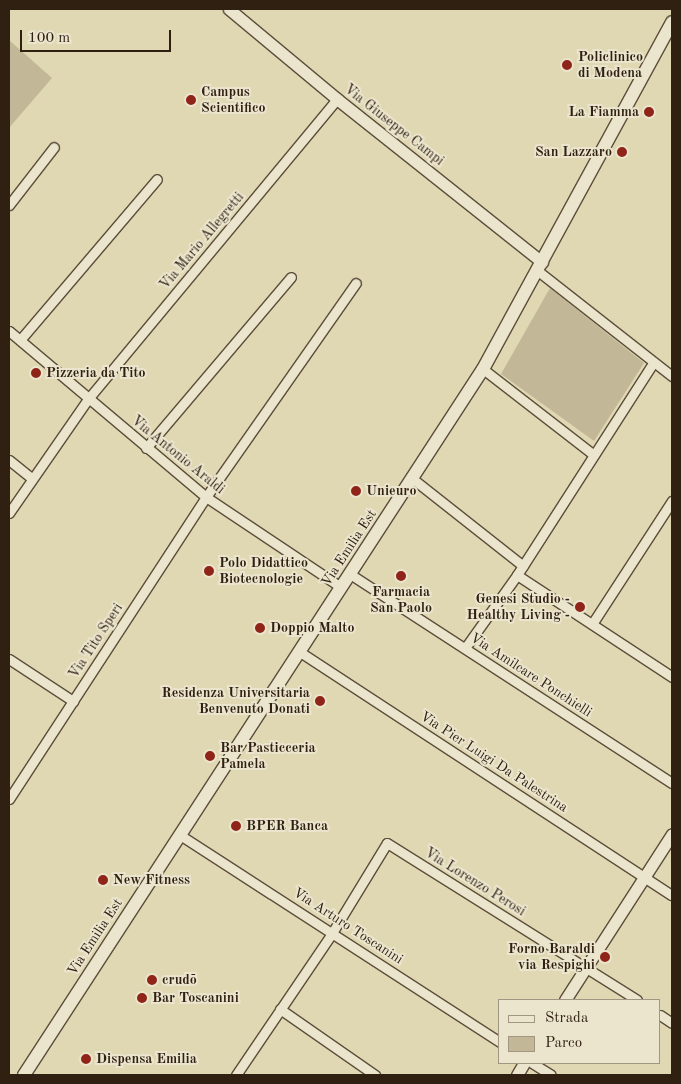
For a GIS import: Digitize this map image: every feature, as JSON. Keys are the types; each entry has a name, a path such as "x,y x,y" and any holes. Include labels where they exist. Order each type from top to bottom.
{"main road":[{"name":"Via Emilia Est","path":"24,1075 483,369 672,21"}],"street":[{"name":"Via Giuseppe Campi","path":"229,9 540,267"},
{"name":"Via Mario Allegretti","path":"9,512 88,399 337,99"},
{"path":"9,205 54,147"},
{"path":"20,340 157,180"},
{"path":"540,267 672,376"},
{"path":"146,448 291,277"},
{"name":"Via Tito Speri","path":"9,799 206,497 356,283"},
{"name":"Via Antonio Araldi","path":"9,331 206,497 341,587"},
{"path":"465,648 517,575 654,363"},
{"path":"483,369 594,455"},
{"path":"9,460 31,478"},
{"path":"413,479 522,566"},
{"path":"592,624 672,501"},
{"name":"Via Amilcare Ponchielli","path":"350,574 672,783"},
{"path":"517,575 671,673"},
{"name":"Via Pier Luigi Da Palestrina","path":"300,652 672,895"},
{"path":"9,659 73,702"},
{"path":"566,999 672,834"},
{"name":"Via Arturo Toscanini","path":"180,835 498,1041"},
{"name":"Via Lorenzo Perosi","path":"332,933 388,843 635,999"},
{"path":"236,1075 332,933"},
{"path":"280,1009 376,1075"},
{"path":"661,1016 672,1023"},
{"path":"517,1075 523,1064"},
{"path":"534,1064 551,1075"}],"green space":[{"path":"9,40 52,78 9,128"},
{"path":"550,288 644,363 594,441 501,374"}],"place":[{"name":"Policlinico di Modena","path":"567,65"},
{"name":"Campus Scientifico","path":"191,100"},
{"name":"La Fiamma","path":"649,112"},
{"name":"San Lazzaro","path":"622,152"},
{"name":"Pizzeria da Tito","path":"36,373"},
{"name":"Unieuro","path":"356,491"},
{"name":"Polo Didattico Biotecnologie","path":"209,571"},
{"name":"Farmacia San Paolo","path":"401,576"},
{"name":"Genesi Studio - Healthy Living -","path":"580,607"},
{"name":"Doppio Malto","path":"260,628"},
{"name":"Residenza Universitaria Benvenuto Donati","path":"320,701"},
{"name":"Bar Pasticceria Pamela","path":"210,756"},
{"name":"BPER Banca","path":"236,826"},
{"name":"New Fitness","path":"103,880"},
{"name":"Forno Baraldi via Respighi","path":"605,957"},
{"name":"crudō","path":"152,980"},
{"name":"Bar Toscanini","path":"142,998"},
{"name":"Dispensa Emilia","path":"86,1059"}]}
